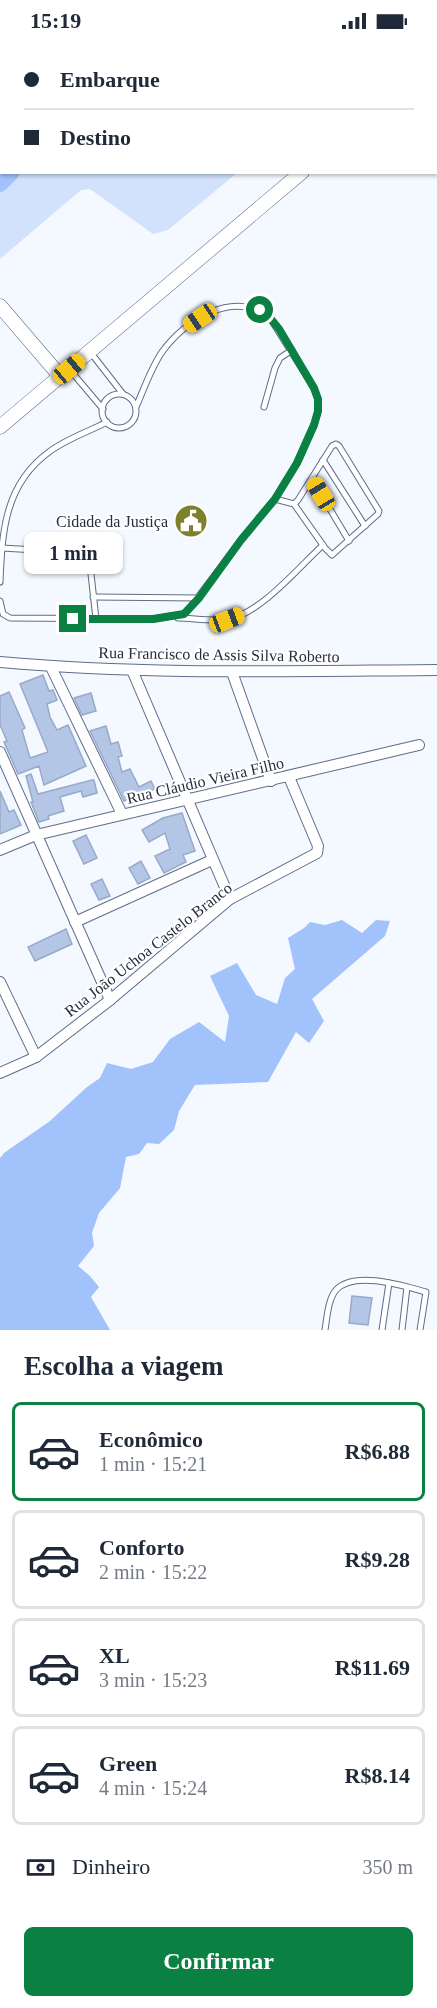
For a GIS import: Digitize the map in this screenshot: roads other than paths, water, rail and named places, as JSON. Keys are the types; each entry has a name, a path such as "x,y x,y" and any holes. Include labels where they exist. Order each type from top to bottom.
{"street":[{"path":"0,427 300,174"},
{"path":"0,306 65,372"},
{"name":"Rua Francisco de Assis Silva Roberto","path":"0,662 51,667 232,672 437,670"},
{"path":"51,667 122,814"},
{"path":"132,670 230,899"},
{"path":"232,672 271,781"},
{"name":"Rua Cláudio Vieira Filho","path":"0,850 36,835 419,745"},
{"path":"0,752 110,1000"},
{"name":"Rua João Uchoa Castelo Branco","path":"0,1073 36,1057 110,1000 230,899 317,853 318,846 289,777"},
{"path":"75,922 212,860"},
{"path":"0,982 36,1057"}],"lane":[{"path":"0,601 3,614 10,618 153,619 184,614 199,598 241,540 275,499 297,463 318,411 318,399 314,388 292,350 270,318 260,310 248,307 216,310 200,318 172,339 161,355 136,407 132,421 125,426 115,427 107,422 103,409 65,372"},
{"path":"264,407 275,368 280,358 292,350"},
{"path":"90,351 136,407"},
{"path":"103,409 110,397 123,394"},
{"path":"0,582 5,519 14,491 31,466 50,451 107,422"},
{"path":"275,499 294,504 332,555 378,514 379,510 336,444 332,446 294,504"},
{"path":"323,460 365,526"},
{"path":"312,479 349,541"},
{"path":"170,617 227,620 249,612 265,601 323,545"},
{"path":"2,548 87,553 96,619"},
{"path":"93,597 199,598"},
{"path":"325,1330 334,1291 345,1282 373,1280 426,1292 420,1330"},
{"path":"382,1330 389,1283"},
{"path":"402,1330 407,1287"}],"water":[{"path":"342,920 362,933 376,920 390,921 385,936 312,999 324,1021 309,1043 296,1032 268,1082 195,1085 179,1111 174,1130 159,1144 147,1143 139,1154 126,1157 120,1188 99,1213 92,1233 94,1246 78,1266 99,1287 91,1297 110,1330 0,1330 0,1158 4,1153 50,1121 100,1078 107,1063 131,1069 153,1062 170,1039 199,1022 225,1042 229,1016 210,976 237,963 256,995 277,1004 285,978 295,969 288,938 310,922 325,925"}],"waterway":[{"path":"0,184 10,174"}],"place":[{"name":"Cidade da Justiça","path":"191,521"}]}
